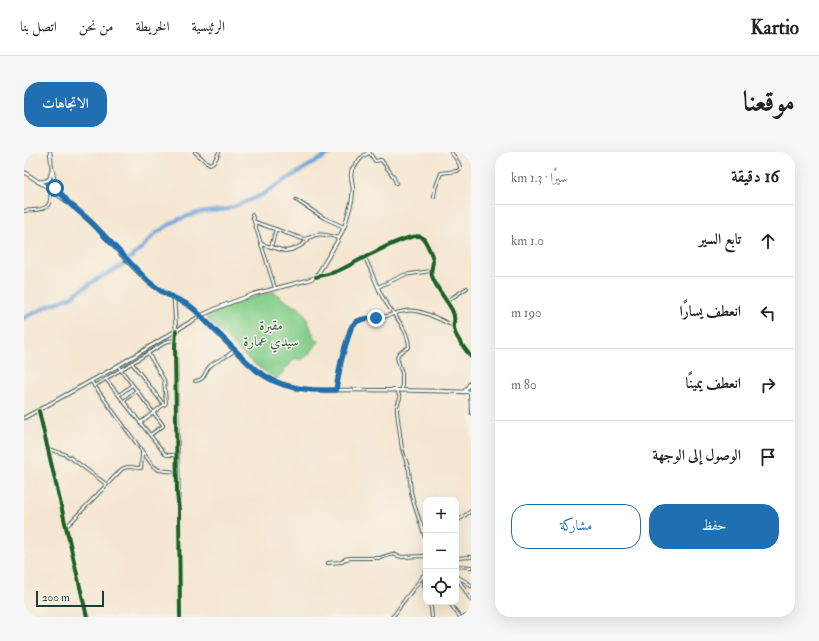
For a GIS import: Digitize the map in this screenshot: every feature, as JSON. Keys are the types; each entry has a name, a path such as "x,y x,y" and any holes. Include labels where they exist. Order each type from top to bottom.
{"main road":[{"path":"50,152 55,186 54,190 50,190"},
{"path":"24,418 118,366 200,316 236,300 316,277 332,252 350,211 353,189 351,179 354,166 369,152"},
{"path":"50,190 48,184 52,169"},
{"path":"24,172 69,203 91,222 156,288 189,305 257,371 274,381 305,390 470,392"},
{"path":"38,182 49,179"},
{"path":"48,184 52,182 69,203"},
{"path":"174,298 176,331"},
{"path":"464,392 471,382"}],"street":[{"path":"195,152 210,164 219,152"},
{"path":"369,152 374,160 382,160 396,182"},
{"path":"434,197 435,189 441,173 457,171 460,169 459,164 451,152"},
{"path":"24,211 47,208 51,201 50,190"},
{"path":"296,200 324,218 344,227"},
{"path":"252,215 275,288"},
{"path":"255,222 300,238 308,239"},
{"path":"271,247 276,229"},
{"path":"261,244 285,251 301,246 308,239 320,234 339,238"},
{"path":"316,277 339,271 380,249 409,238 419,236 423,237 433,258 431,271 433,279 447,301 454,317 454,330 456,335 471,357"},
{"path":"365,258 383,298 405,330 409,346 399,353 397,357 402,373 402,390"},
{"path":"378,287 404,275 431,271"},
{"path":"447,301 467,288"},
{"path":"336,390 346,341 354,323 360,319 382,318 406,311 418,311 454,326"},
{"path":"176,331 176,410 180,503 179,510"},
{"path":"166,337 168,341"},
{"path":"94,386 168,341 176,340"},
{"path":"154,344 157,348"},
{"path":"195,381 203,378 211,365 235,350"},
{"path":"140,423 166,403 164,383 148,353"},
{"path":"132,363 164,405"},
{"path":"118,366 163,425 150,435"},
{"path":"106,379 166,455 177,455"},
{"path":"91,381 153,466 157,469 176,472"},
{"path":"119,395 132,385"},
{"path":"124,401 137,390"},
{"path":"397,390 400,398 397,406 397,412 402,449 409,470 414,504 424,533"},
{"path":"470,392 471,413"},
{"path":"39,411 88,617"},
{"path":"48,449 71,458 106,484"},
{"path":"66,527 122,469 125,467 134,466 141,468 142,452"},
{"path":"177,455 176,472 179,510 180,617"},
{"path":"459,520 471,511"},
{"path":"328,563 342,562 351,558 380,558 392,554 402,557 423,556"},
{"path":"459,558 471,557"},
{"path":"459,566 471,567"},
{"path":"392,617 423,577"},
{"path":"459,578 467,582 471,586"},
{"path":"459,582 471,600"},
{"path":"430,605 432,617"},
{"path":"451,605 460,617"},
{"path":"464,617 471,615"}],"green space":[{"name":"مقبرة سيدي عمارة","path":"274,292 295,307 297,306 305,314 314,337 319,341 307,356 300,359 295,358 277,379 257,366 231,343 206,317 243,300"}],"waterway":[{"path":"24,318 50,305 69,298 97,279 120,267 141,249 156,233 177,220 197,213 228,209 262,195 332,152"},
{"path":"467,152 471,159"}],"cycle path":[{"path":"316,277 340,270 396,242 418,236 423,238 433,259 431,272 432,276 453,312 456,335 471,357"},
{"path":"176,331 177,493 179,510 180,617"},
{"path":"39,411 87,617"}],"route":[{"path":"55,188 69,203 85,216 149,282 164,293 189,305 250,366 274,381 305,390 336,390 341,361 351,328 354,323 360,319 376,318"}]}
